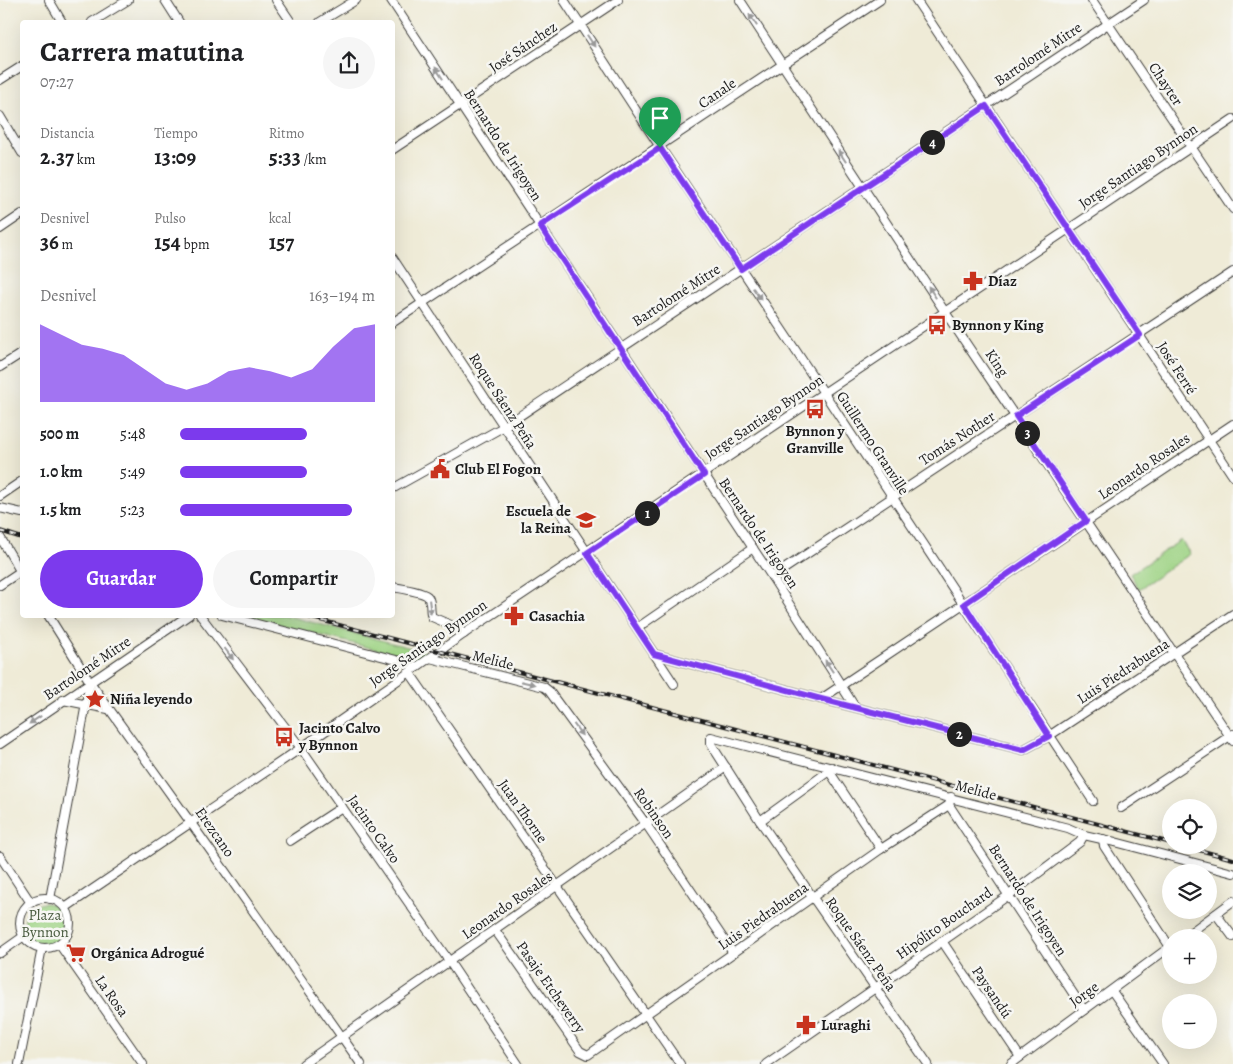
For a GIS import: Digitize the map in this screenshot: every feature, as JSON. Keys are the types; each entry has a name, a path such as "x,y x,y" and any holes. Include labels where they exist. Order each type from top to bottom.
{"street":[{"path":"48,0 61,20"},
{"path":"95,20 128,0"},
{"path":"165,0 178,20"},
{"path":"276,0 290,20"},
{"path":"323,20 356,0"},
{"name":"Bernardo de Irigoyen","path":"391,0 753,548 855,707"},
{"name":"Guillermo Granville","path":"564,0 1093,801"},
{"name":"José Sánchez","path":"395,148 618,0"},
{"name":"King","path":"740,0 945,312 1232,737"},
{"name":"Canale","path":"395,321 660,148 880,0"},
{"name":"José Ferré","path":"916,0 1233,476"},
{"name":"Chayter","path":"1092,0 1233,209"},
{"name":"Bartolomé Mitre","path":"395,487 503,426 1144,0"},
{"path":"0,80 20,67"},
{"path":"0,116 20,150"},
{"name":"Jorge Santiago Bynnon","path":"65,908 410,673 464,634 1233,120"},
{"path":"0,229 20,215"},
{"name":"Roque Sáenz Peña","path":"395,261 674,684"},
{"name":"Tomás Nother","path":"772,577 1233,272"},
{"path":"0,367 20,354"},
{"name":"Leonardo Rosales","path":"821,699 1233,424"},
{"path":"0,496 20,482"},
{"path":"0,508 20,513"},
{"path":"0,537 20,569"},
{"path":"637,628 753,548"},
{"path":"0,585 20,573"},
{"path":"395,587 426,595 430,600 432,618 458,628 464,634"},
{"name":"Luis Piedrabuena","path":"855,707 1019,750 1027,749 1233,614"},
{"name":"Erezcano","path":"50,618 108,709 361,1064"},
{"name":"Bartolomé Mitre","path":"0,744 184,618"},
{"name":"Jacinto Calvo","path":"202,618 342,807 518,1064"},
{"path":"234,618 418,667"},
{"path":"654,654 855,707"},
{"name":"Melide","path":"430,658 544,687 549,691"},
{"name":"Juan Thorne","path":"410,673 680,1064"},
{"path":"50,899 90,682"},
{"name":"Robinson","path":"549,691 646,824 733,953"},
{"path":"63,700 108,709"},
{"name":"Roque Sáenz Peña","path":"711,737 711,744 760,821 928,1064"},
{"name":"Melide","path":"711,737 950,801 1068,828 1084,835 1233,873"},
{"path":"1121,808 1232,737"},
{"name":"Leonardo Rosales","path":"303,1064 726,767"},
{"path":"760,821 831,769 881,850"},
{"name":"Bernardo de Irigoyen","path":"950,801 1084,1010"},
{"name":"Luis Piedrabuena","path":"588,1055 950,801"},
{"path":"290,841 342,807"},
{"name":"Hipólito Bouchard","path":"766,1064 1009,895 1080,842 1084,835"},
{"path":"1102,839 1104,846 1162,935"},
{"path":"0,856 31,903"},
{"path":"50,899 65,908 70,924 65,939 59,944 42,948 29,942 24,936 21,929 22,914 31,903 50,899"},
{"path":"1217,913 1233,902"},
{"path":"1217,915 1233,937"},
{"path":"1195,929 1209,919"},
{"name":"Pasaje Etcheverry","path":"495,930 580,1052 588,1055"},
{"path":"0,953 24,936"},
{"name":"Paysandú","path":"942,942 1020,1057"},
{"name":"La Rosa","path":"59,944 143,1064"},
{"path":"19,1064 42,948"},
{"name":"Jorge","path":"1011,1064 1162,953"},
{"path":"1112,991 1163,1064"}],"green space":[{"path":"1181,540 1190,554 1139,589 1130,574"},
{"path":"254,618 296,618 427,652 413,659"},
{"name":"Plaza Bynnon","path":"49,903 57,906 63,912 66,924 63,936 57,942 41,945 33,942 27,936 24,920 27,912 33,906"}],"railway":[{"path":"0,531 20,537"},
{"path":"312,618 1162,841"},
{"path":"1214,854 1233,859"}],"place":[{"name":"Díaz","path":"973,281"},
{"name":"Bynnon y King","path":"937,325"},
{"name":"Bynnon y Granville","path":"815,409"},
{"name":"Club El Fogon","path":"440,469"},
{"name":"Escuela de la Reina","path":"586,520"},
{"name":"Casachia","path":"514,616"},
{"name":"Niña leyendo","path":"95,699"},
{"name":"Jacinto Calvo y Bynnon","path":"284,737"},
{"name":"Orgánica Adrogué","path":"76,953"},
{"name":"Luraghi","path":"806,1025"}],"route":[{"path":"986,106 1140,335 1016,416 1086,521 964,604 1049,736 1027,749 1019,750 654,654 587,553 704,475 540,226 660,148 741,269 986,106"}]}
